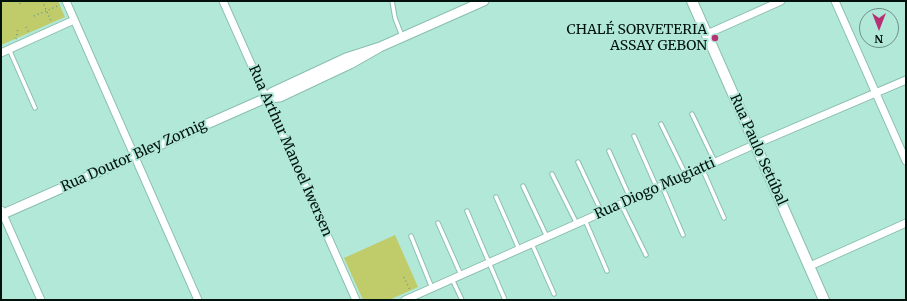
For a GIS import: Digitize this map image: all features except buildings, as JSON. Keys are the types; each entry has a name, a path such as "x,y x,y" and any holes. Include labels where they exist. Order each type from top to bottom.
{"main road":[{"name":"Rua Paulo Setúbal","path":"692,1 824,300"}],"street":[{"name":"Rua Arthur Manoel Iwersen","path":"223,1 356,300"},
{"name":"Rua Doutor Bley Zornig","path":"2,213 266,98 280,97 350,64 380,47 484,1"},
{"path":"707,34 781,1"},
{"path":"835,1 906,161"},
{"path":"66,2 198,300"},
{"path":"1,53 74,20"},
{"name":"Rua Diogo Mugiatti","path":"405,300 414,298 432,288 602,212 906,80"},
{"path":"2,213 41,300"},
{"path":"810,266 906,223"}],"lane":[{"path":"392,1 395,18 402,37"},
{"path":"11,48 35,108"},
{"path":"692,114 715,162"},
{"path":"661,124 686,175"},
{"path":"634,136 683,235"},
{"path":"609,151 631,200"},
{"path":"578,162 602,212"},
{"path":"702,168 724,218"},
{"path":"552,174 577,224"},
{"path":"523,186 547,237"},
{"path":"496,198 519,249"},
{"path":"622,204 646,255"},
{"path":"467,211 505,300"},
{"path":"585,220 607,271"},
{"path":"438,223 461,275"},
{"path":"411,236 432,288"},
{"path":"532,244 554,294"},
{"path":"452,279 462,300"}],"path":[{"path":"42,1 55,28"},
{"path":"34,16 66,2"},
{"path":"11,48 18,28"},
{"path":"404,277 414,298"}],"green space":[{"path":"1,1 58,1 65,17 1,45"},
{"path":"395,235 418,287 389,300 363,300 344,258"}],"place":[{"name":"CHALÉ SORVETERIA ASSAY GEBON","path":"715,38"}]}
